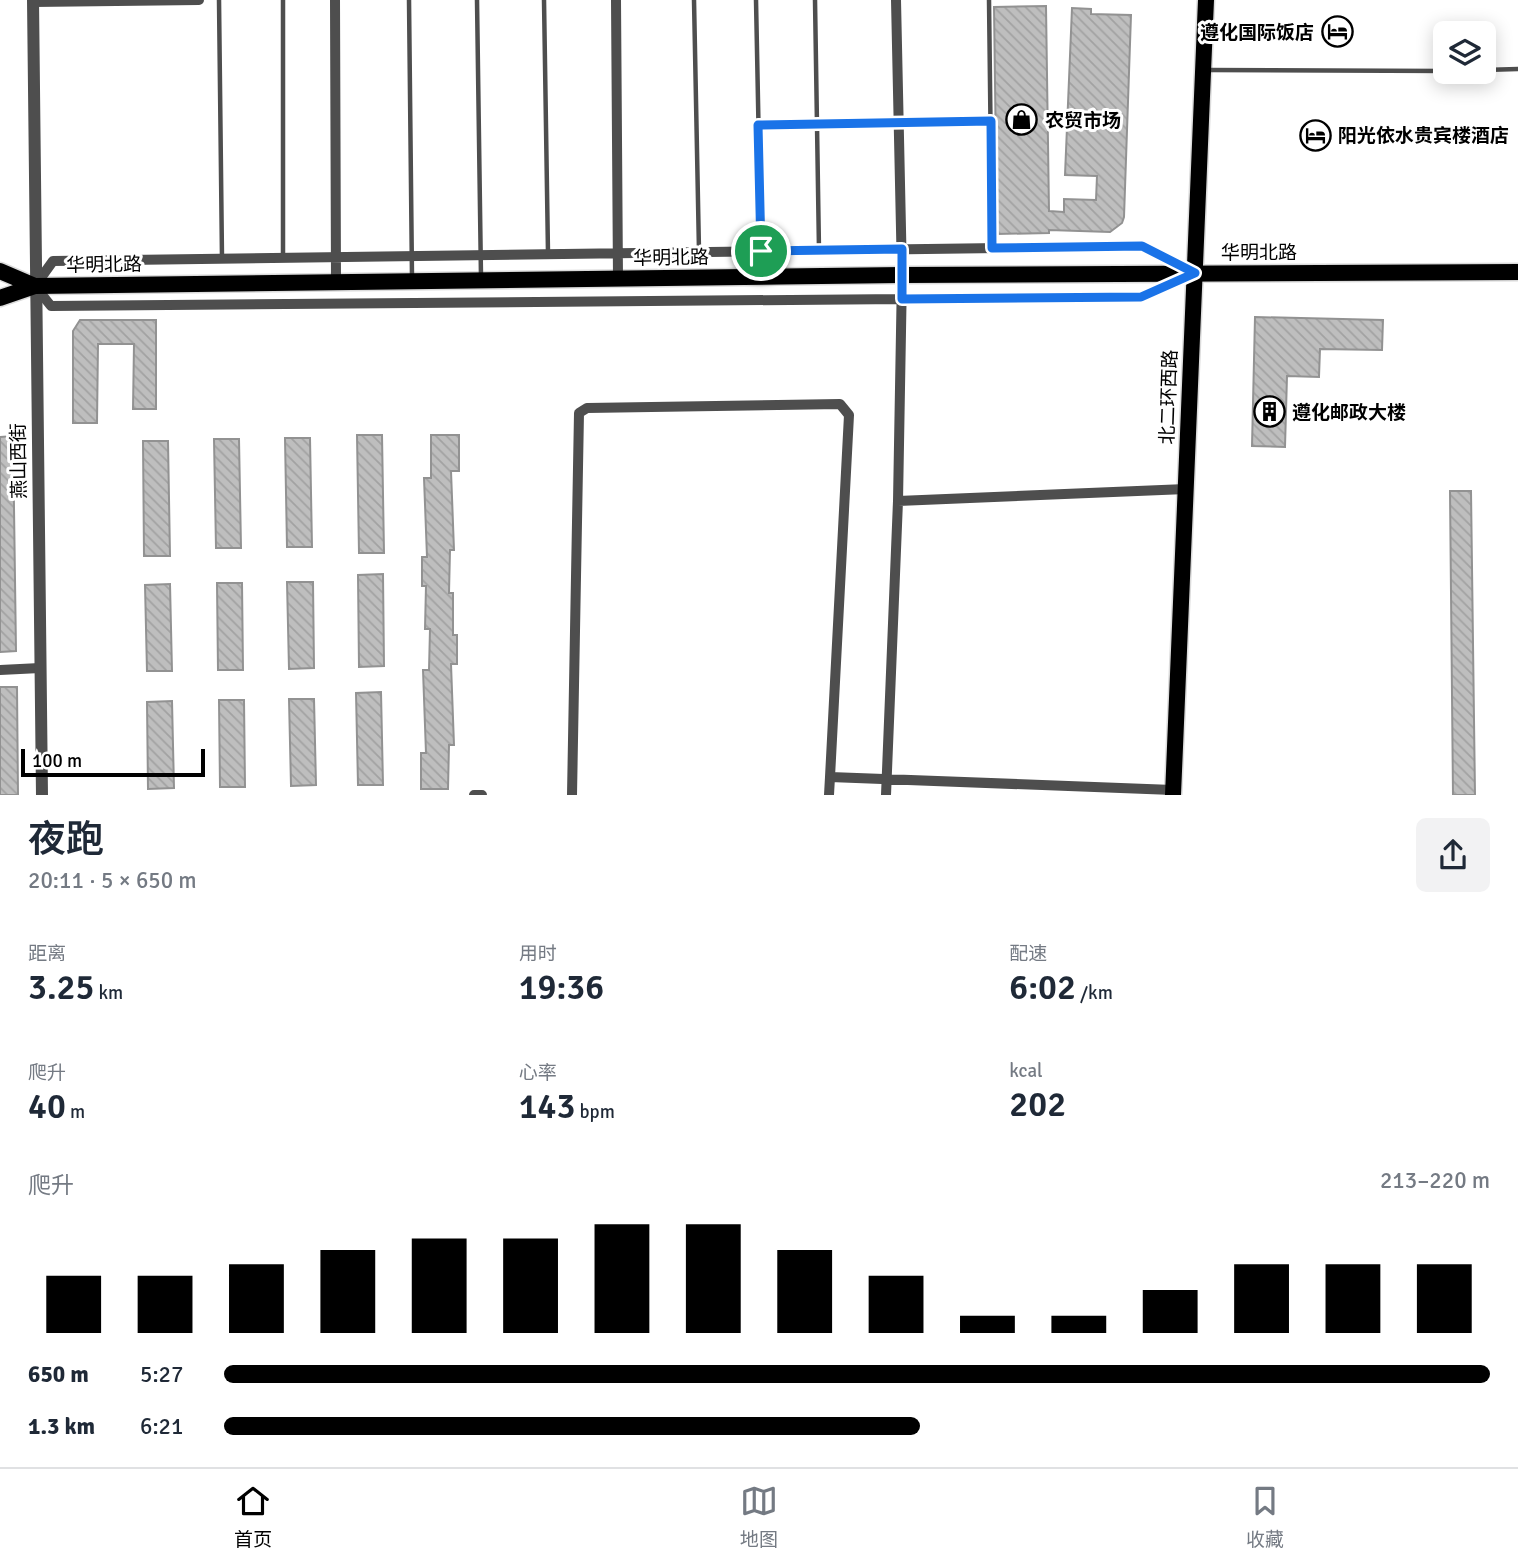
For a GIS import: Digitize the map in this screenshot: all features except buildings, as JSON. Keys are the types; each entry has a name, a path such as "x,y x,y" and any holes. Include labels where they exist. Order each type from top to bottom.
{"main road":[{"name":"北二环西路","path":"1173,793 1206,0"},
{"name":"华明北路","path":"0,271 35,286"},
{"name":"华明北路","path":"0,298 35,286 902,275 1518,272"}],"street":[{"path":"33,1 199,0"},
{"path":"335,0 336,282"},
{"path":"616,0 618,279"},
{"path":"886,795 898,501 902,299 896,0"},
{"name":"燕山西街","path":"33,1 42,795"},
{"path":"1142,246 1195,273 1141,297 51,306 35,286 53,261 1142,246"},
{"path":"572,795 579,413 587,408 840,404 849,415 829,795"},
{"path":"898,501 1185,489"},
{"path":"0,670 40,668"},
{"path":"830,777 1173,793"},
{"path":"474,795 482,795"}],"lane":[{"path":"219,0 222,259"},
{"path":"282,0 283,258"},
{"path":"409,0 412,282"},
{"path":"477,0 481,281"},
{"path":"544,0 548,254"},
{"path":"694,0 699,252"},
{"path":"756,0 761,251"},
{"path":"815,0 819,251"},
{"path":"989,0 992,248"},
{"path":"1496,70 1518,69"},
{"path":"1203,70 1433,71"},
{"path":"758,125 991,121"}],"place":[{"name":"遵化国际饭店","path":"1337,32"},
{"name":"农贸市场","path":"1022,120"},
{"name":"阳光依水贵宾楼酒店","path":"1315,135"},
{"name":"遵化邮政大楼","path":"1269,412"}],"route":[{"path":"991,121 992,248 1142,246 1195,273 1141,297 902,299 902,249 761,251 758,125 991,121"}]}
